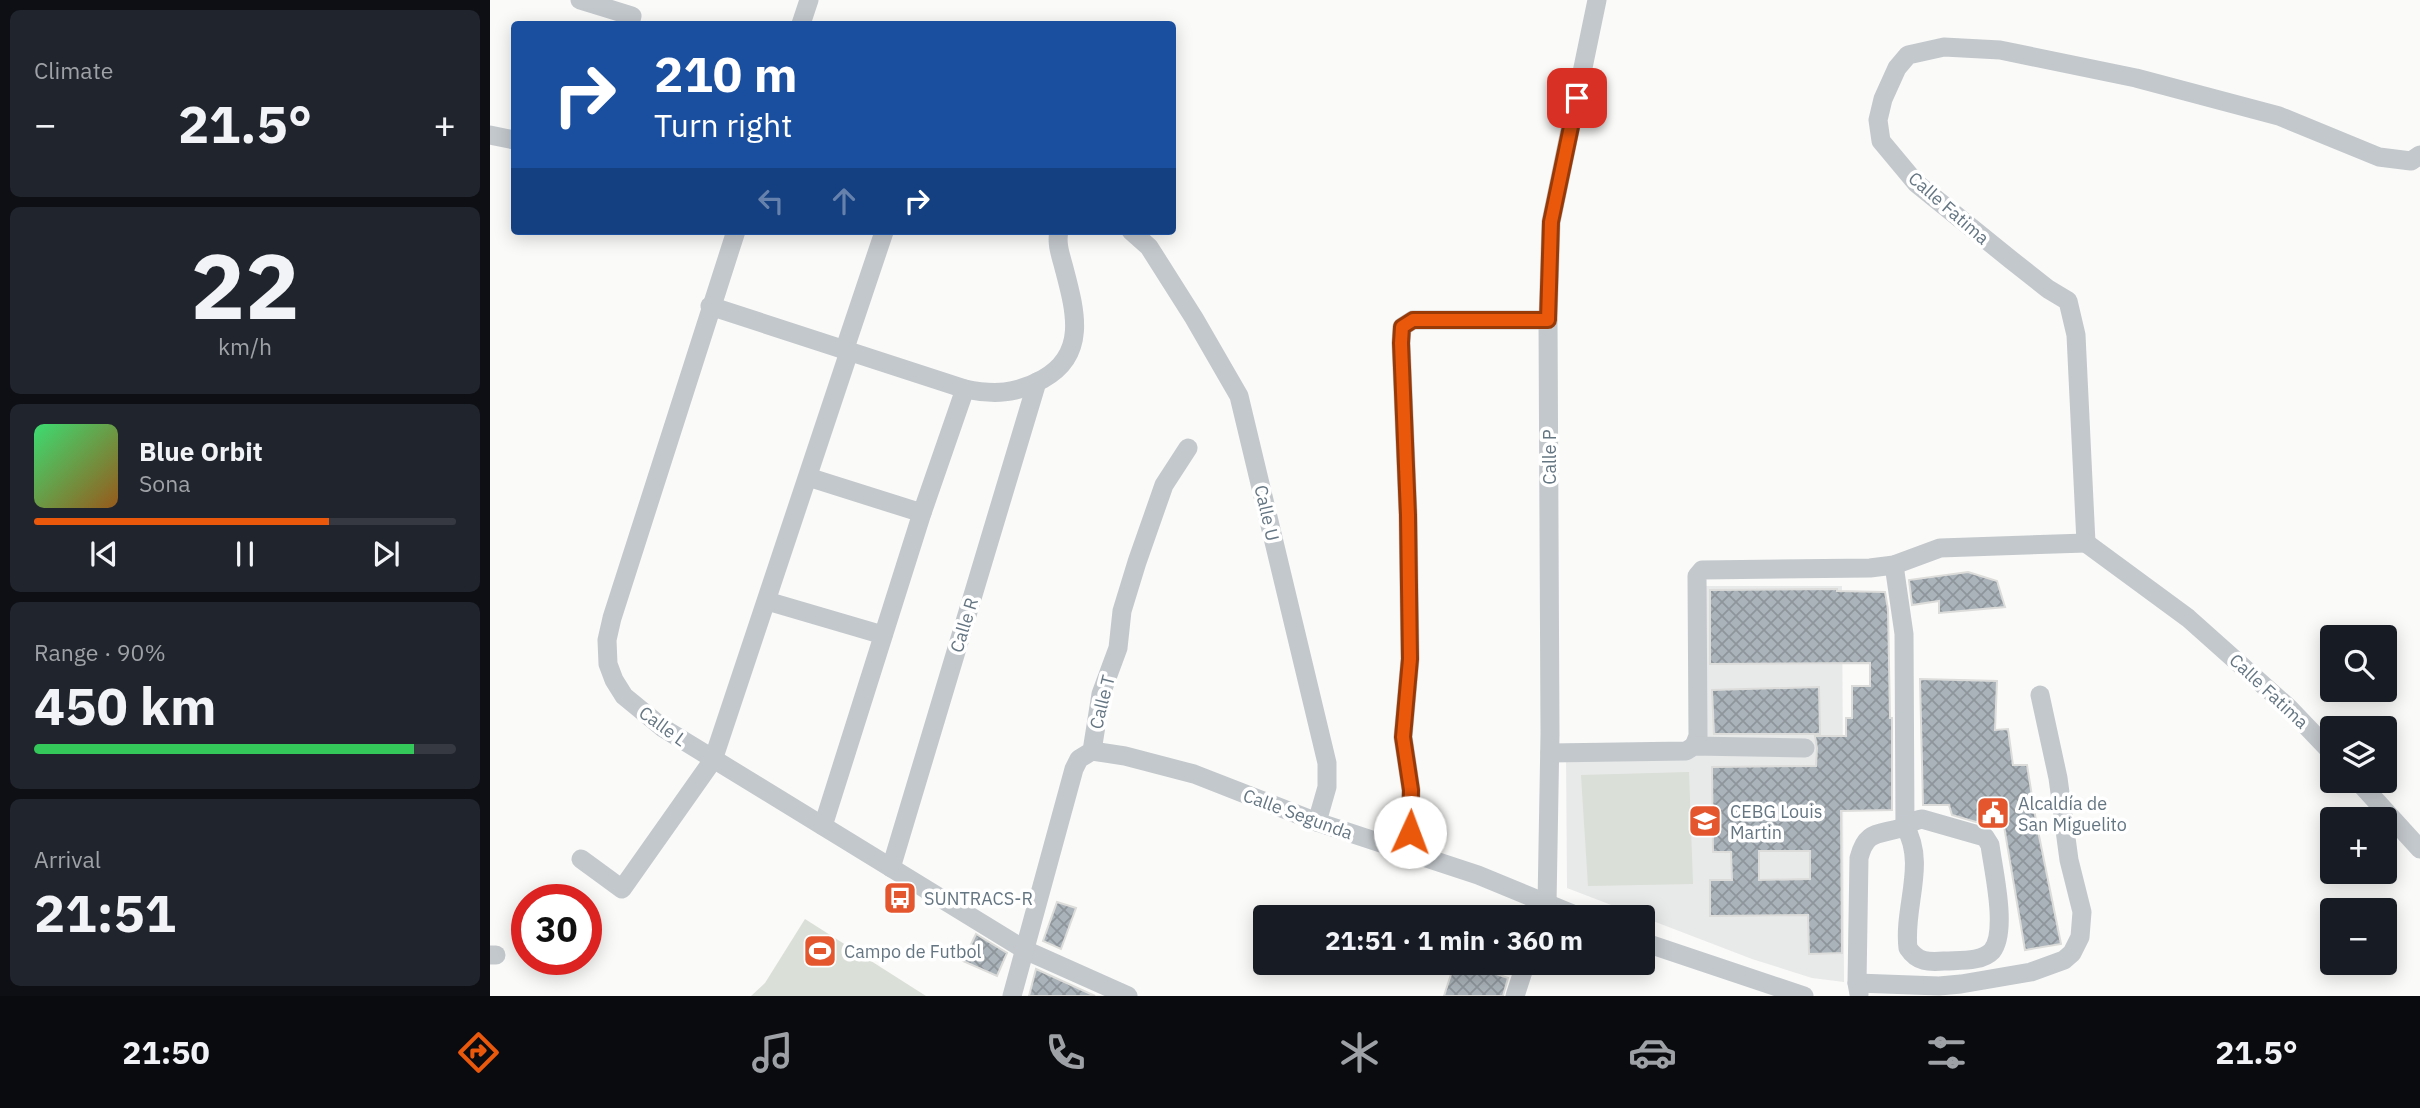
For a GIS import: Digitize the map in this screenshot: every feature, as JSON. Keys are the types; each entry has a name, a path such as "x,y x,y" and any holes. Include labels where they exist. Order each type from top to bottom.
{"street":[{"path":"580,0 631,20"},
{"path":"802,21 809,0"},
{"name":"Calle P","path":"1545,905 1549,753 1548,320 1551,222 1597,0"},
{"name":"Calle Fatima","path":"2320,740 2289,708 2188,618 2086,544 2076,334 2068,301 2019,267 1916,183 1881,141 1878,120 1883,99 1897,68 1908,55 1944,47 2000,50 2136,78 2279,116 2379,157 2411,160 2420,155"},
{"path":"490,135 511,139"},
{"name":"Calle L","path":"735,235 710,306 607,640 608,664 624,696 663,728 713,760 1025,950 1128,996"},
{"path":"582,859 622,889 713,760 808,478 883,235"},
{"path":"710,306 964,389 1003,394 1056,372 1065,362 1075,335 1074,312 1059,248 1059,235"},
{"name":"Calle U","path":"1135,235 1149,247 1194,318 1242,405 1327,763 1327,787 1317,822"},
{"path":"1409,853 1411,790 1403,737 1410,659 1402,327 1413,320 1548,320"},
{"name":"Calle R","path":"891,869 1037,382"},
{"path":"823,826 964,389"},
{"name":"Calle T","path":"1012,996 1074,769 1079,759 1091,751 1101,694 1118,648 1122,611 1133,574 1164,485 1188,449"},
{"path":"808,478 922,513"},
{"path":"1694,746 1698,736 1697,576 1702,570 1870,568 1894,565 1940,548 2086,544"},
{"path":"1894,565 1904,634 1905,827 1914,845 1915,859 1907,941 1912,954 1927,962 1970,960 1983,957 1992,951 2000,923 1990,845 1985,837 1922,819 1905,827 1870,835 1859,858 1858,989 1961,984 2031,972 2064,960 2072,953 2080,937 2082,912 2069,860 2058,778 2040,695"},
{"path":"767,601 883,635"},
{"path":"1549,753 1686,751 1694,746 1805,748"},
{"name":"Calle Segunda","path":"1091,751 1125,756 1194,774 1317,822 1478,875 1534,905"},
{"path":"2369,793 2420,849"},
{"path":"1655,946 1804,996"},
{"path":"1515,996 1522,975"}],"shaded area":[{"name":"CEBG Louis Martin","path":"1705,586 1842,586 1844,982 1812,978 1752,959 1655,922 1655,905 1611,905 1567,888 1566,754 1706,751"},
{"path":"1689,772 1693,884 1588,886 1581,775"},
{"name":"Campo de Futbol","path":"805,919 926,996 751,996 765,983"}],"building":[{"path":"1968,572 1997,581 2005,607 1939,613 1939,601 1912,605 1909,580"},
{"path":"1837,589 1885,592 1892,718 1892,810 1841,811 1842,953 1809,954 1808,915 1710,916 1710,880 1732,880 1731,852 1713,852 1712,767 1816,766 1815,736 1846,736 1846,718 1852,718 1852,686 1870,686 1870,663 1710,664 1710,590","holes":["1759,851 1810,851 1810,879 1759,880"]},
{"name":"Alcaldía de San Miguelito","path":"1920,679 1997,681 1995,730 2008,729 2013,765 2027,765 2061,944 2025,950 2003,820 1976,822 1952,815 1949,805 1923,805"},
{"path":"1819,687 1820,734 1714,734 1712,690"},
{"path":"1057,902 1076,908 1061,949 1043,941"},
{"path":"976,934 1007,953 997,976 963,961"},
{"path":"1036,969 1095,996 1029,996"},
{"path":"1451,975 1499,975 1508,978 1503,996 1444,996"}],"place":[{"name":"Alcaldía de San Miguelito","path":"1993,813"},
{"name":"CEBG Louis Martin","path":"1705,821"},
{"name":"SUNTRACS-R","path":"900,898"},
{"name":"Campo de Futbol","path":"820,951"}],"route":[{"path":"1410,832 1411,790 1403,737 1410,659 1402,327 1413,320 1548,320 1551,222 1577,98"}]}
